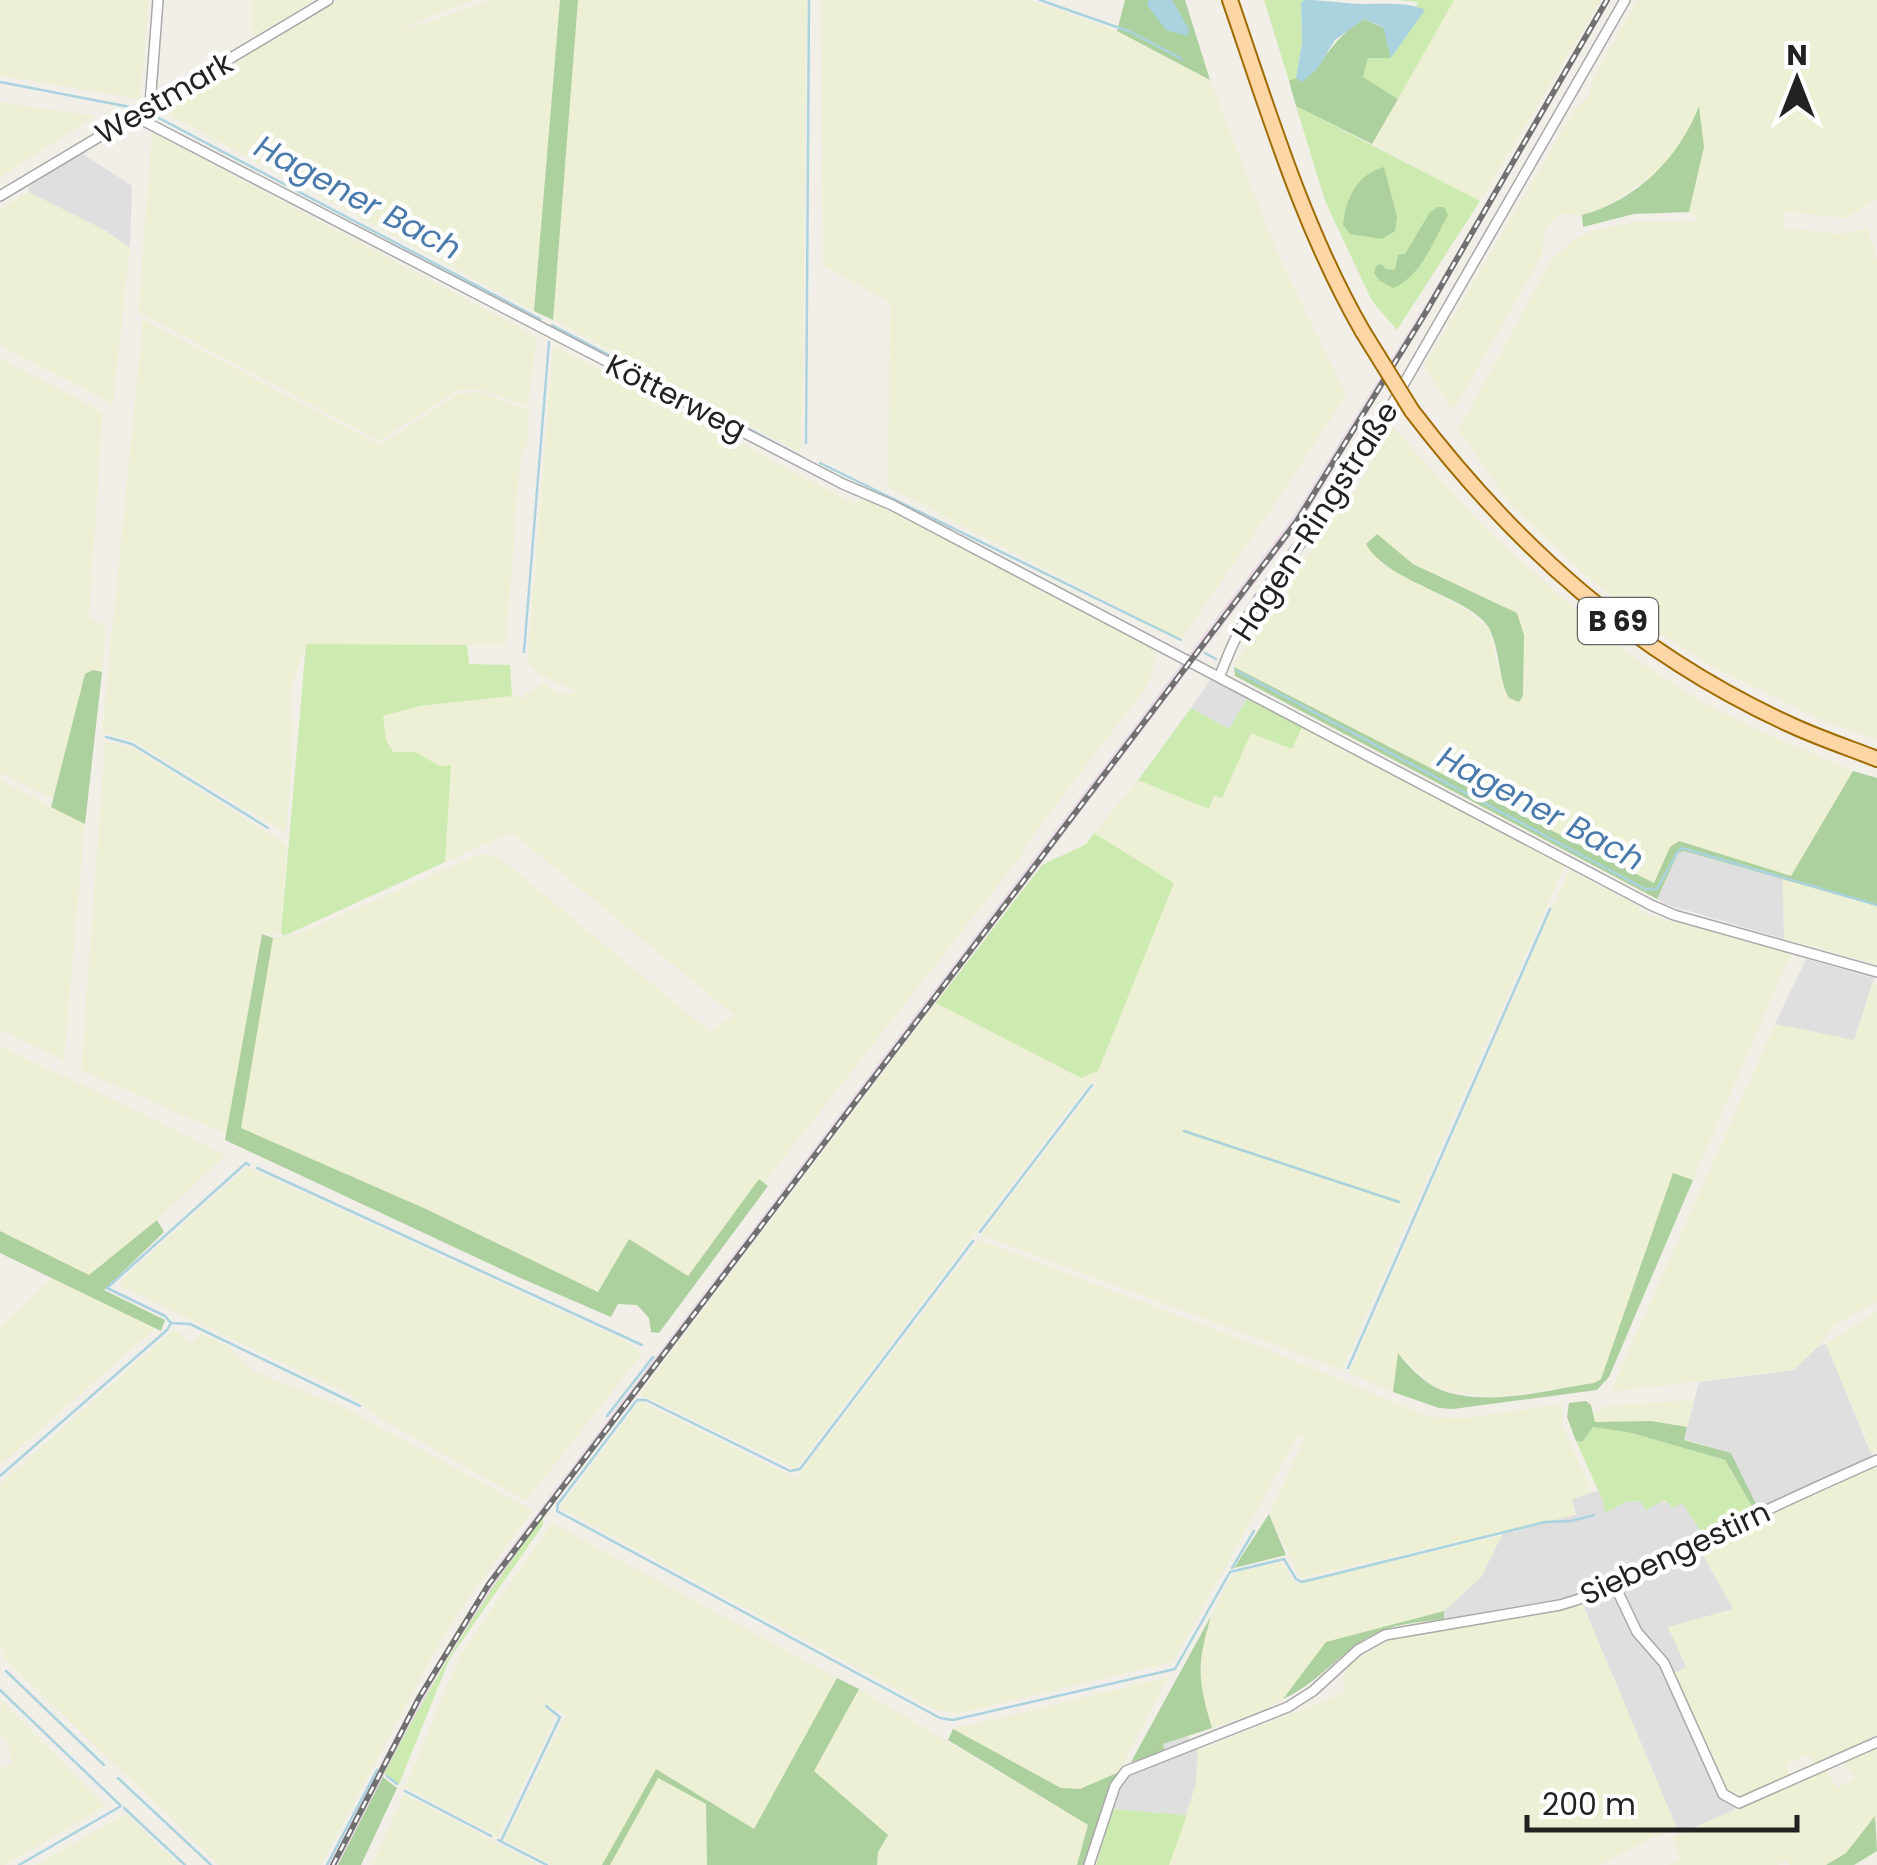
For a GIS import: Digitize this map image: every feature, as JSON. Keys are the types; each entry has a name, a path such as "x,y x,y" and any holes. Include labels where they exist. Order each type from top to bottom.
{"main road":[{"name":"B 69","path":"1230,0 1299,199 1341,294 1412,411 1458,470 1561,578 1640,638 1713,685 1776,718 1877,758"}],"street":[{"path":"150,104 158,0"},
{"name":"Westmark","path":"0,196 328,0"},
{"name":"Hagen-Ringstraße","path":"1625,0 1353,472 1332,506 1262,596 1239,632 1220,675 1650,905 1877,972"},
{"name":"Kötterweg","path":"136,113 140,119 480,298 1220,675"},
{"name":"Siebengestirn","path":"1090,1865 1122,1774 1288,1707 1313,1691 1358,1650 1385,1635 1560,1606 1615,1586 1802,1492 1877,1460"},
{"path":"1615,1586 1637,1632 1664,1663 1702,1751 1730,1801 1739,1803 1877,1742"}],"shaded area":[{"path":"1606,0 1610,0 1488,212 1301,523 540,1520 445,1660 338,1865 329,1865 400,1726 499,1563 1293,517 1484,210"},
{"path":"82,153 132,186 130,248 106,231 28,192 29,186"},
{"path":"1212,677 1248,697 1229,729 1191,708"},
{"path":"1684,851 1783,879 1784,939 1657,899 1678,853"},
{"path":"1806,959 1874,978 1854,1041 1775,1024"},
{"path":"1826,1344 1873,1458 1758,1508 1731,1453 1684,1439 1699,1382 1793,1370"},
{"path":"1599,1490 1603,1501 1682,1502 1704,1536 1699,1548 1734,1609 1687,1668 1674,1674 1735,1810 1679,1834 1579,1595 1444,1619 1444,1611 1481,1577 1504,1530 1576,1515 1572,1499"},
{"path":"1188,1736 1198,1750 1196,1784 1187,1815 1112,1809 1131,1762 1164,1753 1163,1744"}],"green space":[{"path":"0,0 149,0 140,99 0,76"},
{"path":"251,0 314,0 255,37"},
{"path":"339,0 476,0 395,33 490,0 560,0 534,311 158,109"},
{"path":"560,0 578,0 553,320 534,311"},
{"path":"578,0 807,0 799,452 553,320"},
{"path":"821,0 1030,0 1117,31 1210,80 1275,247 1346,395 1181,640 888,487 890,302 823,266"},
{"path":"1125,0 1185,0 1210,80 1117,31"},
{"path":"1264,0 1305,0 1301,3 1302,43 1296,78 1289,81"},
{"path":"1397,0 1454,0 1398,99 1363,77 1368,58 1391,58 1418,2"},
{"path":"1454,0 1601,0 1480,201 1372,144"},
{"path":"1637,0 1877,0 1877,199 1846,218 1785,212 1784,228 1840,234 1868,229 1877,261 1877,740 1821,720 1713,667 1647,626 1511,505 1457,428 1551,260 1572,241 1593,230 1635,222 1698,221 1689,212 1704,147 1698,109 1689,133 1663,169 1600,210 1582,215 1558,214 1544,236 1542,256 1453,411 1424,366 1572,114 1589,95 1593,78"},
{"path":"1364,19 1384,28 1391,58 1368,58 1363,77 1398,99 1372,144 1296,106 1289,81 1302,81 1345,33"},
{"path":"0,102 96,116 0,177"},
{"path":"1296,106 1480,201 1397,330 1372,301 1325,201"},
{"path":"1699,106 1704,147 1689,212 1634,214 1583,227 1582,215 1621,199 1654,174 1680,143"},
{"path":"152,132 537,337 528,406 481,390 458,390 379,441 138,312"},
{"path":"1384,167 1397,217 1395,231 1382,239 1350,234 1343,225 1350,197 1366,176"},
{"path":"28,192 106,231 130,248 113,404 0,346 0,209"},
{"path":"1444,207 1448,215 1419,267 1393,288 1380,281 1374,273 1376,266 1395,270 1398,255 1405,254 1430,212"},
{"path":"143,319 380,445 457,394 480,392 529,410 528,441 520,463 506,645 306,645 292,684 286,833 133,741 102,732"},
{"path":"553,345 855,504 863,497 1131,632 1129,636 1157,653 1144,690 1022,855 764,1183 759,1180 687,1276 599,1292 426,1209 240,1128 273,938 298,934 486,854 499,857 710,1032 734,1015 512,833 445,862 450,766 440,766 415,752 393,752 386,740 383,716 419,706 523,698 544,684 558,693 579,693 537,673 529,665 528,653"},
{"path":"0,358 103,412 89,617 106,627 102,672 93,670 85,675 53,799 0,773"},
{"path":"1391,425 1485,528 1589,622 1649,668 1754,728 1853,771 1791,876 1670,847 1654,883 1234,667 1263,613 1360,484","holes":["1377,535 1413,564 1517,613 1524,636 1523,696 1519,702 1499,671 1489,629 1468,611 1379,562"]},
{"path":"1377,534 1413,564 1517,613 1524,635 1523,696 1519,702 1509,698 1505,690 1489,628 1465,607 1391,569 1366,544"},
{"path":"306,644 467,645 469,664 510,665 512,696 419,706 383,716 386,740 393,752 415,752 440,766 451,765 445,862 284,936 281,933"},
{"path":"1234,667 1654,883 1670,847 1679,841 1791,876 1853,771 1877,778 1877,906 1684,851 1678,853 1657,899 1235,676"},
{"path":"93,670 102,672 85,824 51,807 85,674"},
{"path":"1248,697 1302,727 1292,749 1251,733 1222,798 1214,796 1209,809 1138,780 1191,708 1229,729"},
{"path":"1302,727 1565,865 1342,1370 981,1235 1096,1085 1095,1080 1088,1084 796,1469 640,1394 936,1003 1081,1078 1174,884 1094,833 1138,780 1209,809 1215,795 1222,798 1251,732 1292,749"},
{"path":"105,741 135,749 287,845 281,933 261,934 227,1135 81,1070"},
{"path":"0,780 85,824 64,1060 0,1030"},
{"path":"1094,833 1174,883 1098,1071 1081,1078 936,1003 1042,865 1086,844"},
{"path":"1569,870 1649,915 1791,953 1693,1180 1673,1173 1601,1379 1498,1397 1475,1395 1440,1389 1398,1354 1393,1392 1349,1373"},
{"path":"1783,879 1877,906 1877,964 1784,939"},
{"path":"262,934 273,938 241,1128 426,1209 598,1292 629,1239 688,1276 759,1179 768,1186 659,1333 651,1332 649,1318 637,1305 618,1304 611,1317 225,1140"},
{"path":"1873,983 1877,984 1877,1301 1834,1326 1793,1370 1610,1392 1775,1024 1854,1040"},
{"path":"0,1046 226,1155 157,1220 89,1275 0,1231"},
{"path":"247,1167 628,1342 642,1354 526,1501 378,1417 347,1393 122,1287 120,1281"},
{"path":"1673,1173 1693,1180 1609,1377 1597,1390 1453,1409 1393,1392 1398,1353 1433,1386 1476,1397 1536,1393 1601,1379"},
{"path":"157,1220 164,1232 104,1290 165,1320 161,1331 0,1253 0,1231 89,1275"},
{"path":"979,1240 1274,1352 1429,1417 1465,1418 1562,1404 1562,1424 1592,1492 1572,1499 1576,1515 1300,1578 1269,1514 1305,1437 1299,1434 1173,1662 956,1714 933,1709 560,1508 640,1401 796,1478"},
{"path":"52,1278 157,1327 0,1465 0,1327"},
{"path":"1877,1311 1877,1450 1871,1452 1826,1344"},
{"path":"174,1329 191,1343 201,1333 228,1346 253,1371 341,1406 533,1510 462,1607 433,1655 321,1865 219,1865 6,1660 0,1643 0,1484"},
{"path":"1694,1400 1687,1427 1651,1421 1595,1422 1592,1415 1608,1405"},
{"path":"1586,1401 1591,1405 1595,1422 1651,1421 1687,1427 1684,1440 1731,1453 1758,1508 1754,1510 1725,1460 1632,1433 1593,1427 1582,1442 1576,1441 1567,1417 1569,1403"},
{"path":"1593,1427 1632,1433 1725,1460 1754,1510 1704,1536 1682,1503 1672,1508 1665,1500 1646,1510 1640,1501 1625,1502 1605,1513 1576,1441 1582,1442"},
{"path":"1877,1464 1877,1738 1815,1765 1808,1755 1786,1764 1791,1777 1740,1798 1732,1796 1724,1792 1674,1673 1686,1667 1668,1627 1733,1609 1699,1548"},
{"path":"1269,1514 1286,1555 1234,1568"},
{"path":"543,1517 543,1525 450,1658 399,1784 384,1774 402,1740 478,1610"},
{"path":"552,1523 837,1678 754,1830 657,1769 603,1865 552,1865 504,1840 566,1715 534,1700 553,1713 554,1720 498,1837 405,1787 461,1653"},
{"path":"1502,1535 1481,1577 1444,1611 1327,1642 1283,1699 1267,1709 1212,1728 1200,1687 1202,1651 1211,1616 1231,1577 1238,1572 1281,1562 1296,1584"},
{"path":"1582,1603 1676,1826 1599,1865 1169,1865 1196,1784 1198,1750 1344,1693 1343,1677 1351,1663 1393,1638 1551,1613"},
{"path":"1444,1611 1444,1619 1396,1626 1368,1638 1283,1699 1326,1642"},
{"path":"1211,1616 1201,1672 1212,1728 1163,1744 1165,1753 1131,1762"},
{"path":"1168,1677 1119,1772 1080,1789 1061,1788 953,1729"},
{"path":"837,1678 859,1689 814,1771 888,1835 878,1852 877,1865 707,1865 706,1804 658,1778 610,1865 602,1865 656,1769 754,1829"},
{"path":"859,1689 1088,1825 1077,1865 877,1865 878,1852 814,1771"},
{"path":"1,1700 106,1806 5,1865 0,1865 0,1769 12,1763 7,1739 0,1735"},
{"path":"953,1729 1061,1788 1080,1789 1119,1772 1085,1865 1077,1865 1088,1825 948,1740"},
{"path":"1877,1747 1877,1819 1846,1854 1826,1865 1790,1865 1787,1860 1777,1865 1667,1865 1679,1857 1672,1837 1826,1770 1837,1788 1854,1779 1844,1761"},
{"path":"383,1777 397,1788 361,1865 338,1865"},
{"path":"657,1777 706,1804 707,1865 610,1865"},
{"path":"404,1794 538,1865 372,1865"},
{"path":"1112,1809 1187,1815 1169,1865 1096,1865"},
{"path":"126,1814 180,1865 35,1865"},
{"path":"1875,1816 1877,1851 1854,1865 1826,1865 1846,1853"}],"water":[{"path":"1148,0 1172,0 1189,29 1187,36 1166,30 1147,5"},
{"path":"1301,2 1398,4 1425,10 1391,58 1383,27 1364,19 1335,40 1317,69 1302,82 1296,78 1302,43"}],"waterway":[{"path":"806,443 809,0"},
{"path":"1040,0 1131,32 1182,59"},
{"name":"Hagener Bach","path":"0,82 135,108"},
{"name":"Hagener Bach","path":"155,116 540,319"},
{"name":"Hagener Bach","path":"552,325 802,457"},
{"path":"524,652 549,342"},
{"name":"Hagener Bach","path":"820,463 1181,640"},
{"name":"Hagener Bach","path":"1205,653 1216,659"},
{"name":"Hagener Bach","path":"1237,671 1645,889 1657,889 1682,848 1877,905"},
{"path":"106,737 132,744 268,828"},
{"path":"1348,1368 1550,909"},
{"path":"980,1232 1092,1085"},
{"path":"1184,1131 1399,1202"},
{"path":"0,1476 167,1330 171,1323 165,1316 107,1288 246,1163 249,1165"},
{"path":"257,1168 642,1345"},
{"path":"973,1241 800,1469 790,1471 646,1400 637,1400 558,1504 557,1511 940,1718 953,1720 1175,1669 1230,1572 1284,1559 1302,1582 1545,1522 1594,1515"},
{"path":"171,1323 190,1324 360,1406"},
{"path":"607,1416 653,1357"},
{"path":"1232,1568 1254,1531"},
{"path":"6,1671 104,1765"},
{"path":"0,1690 121,1806 19,1865"},
{"path":"501,1841 560,1717 546,1706"},
{"path":"327,1865 377,1770"},
{"path":"387,1776 397,1784"},
{"path":"118,1778 211,1865"},
{"path":"405,1791 491,1836"},
{"path":"124,1808 185,1865"},
{"path":"498,1840 547,1865"}],"railway":[{"path":"333,1865 419,1698 489,1584 1297,521 1426,312 1607,0"}]}
